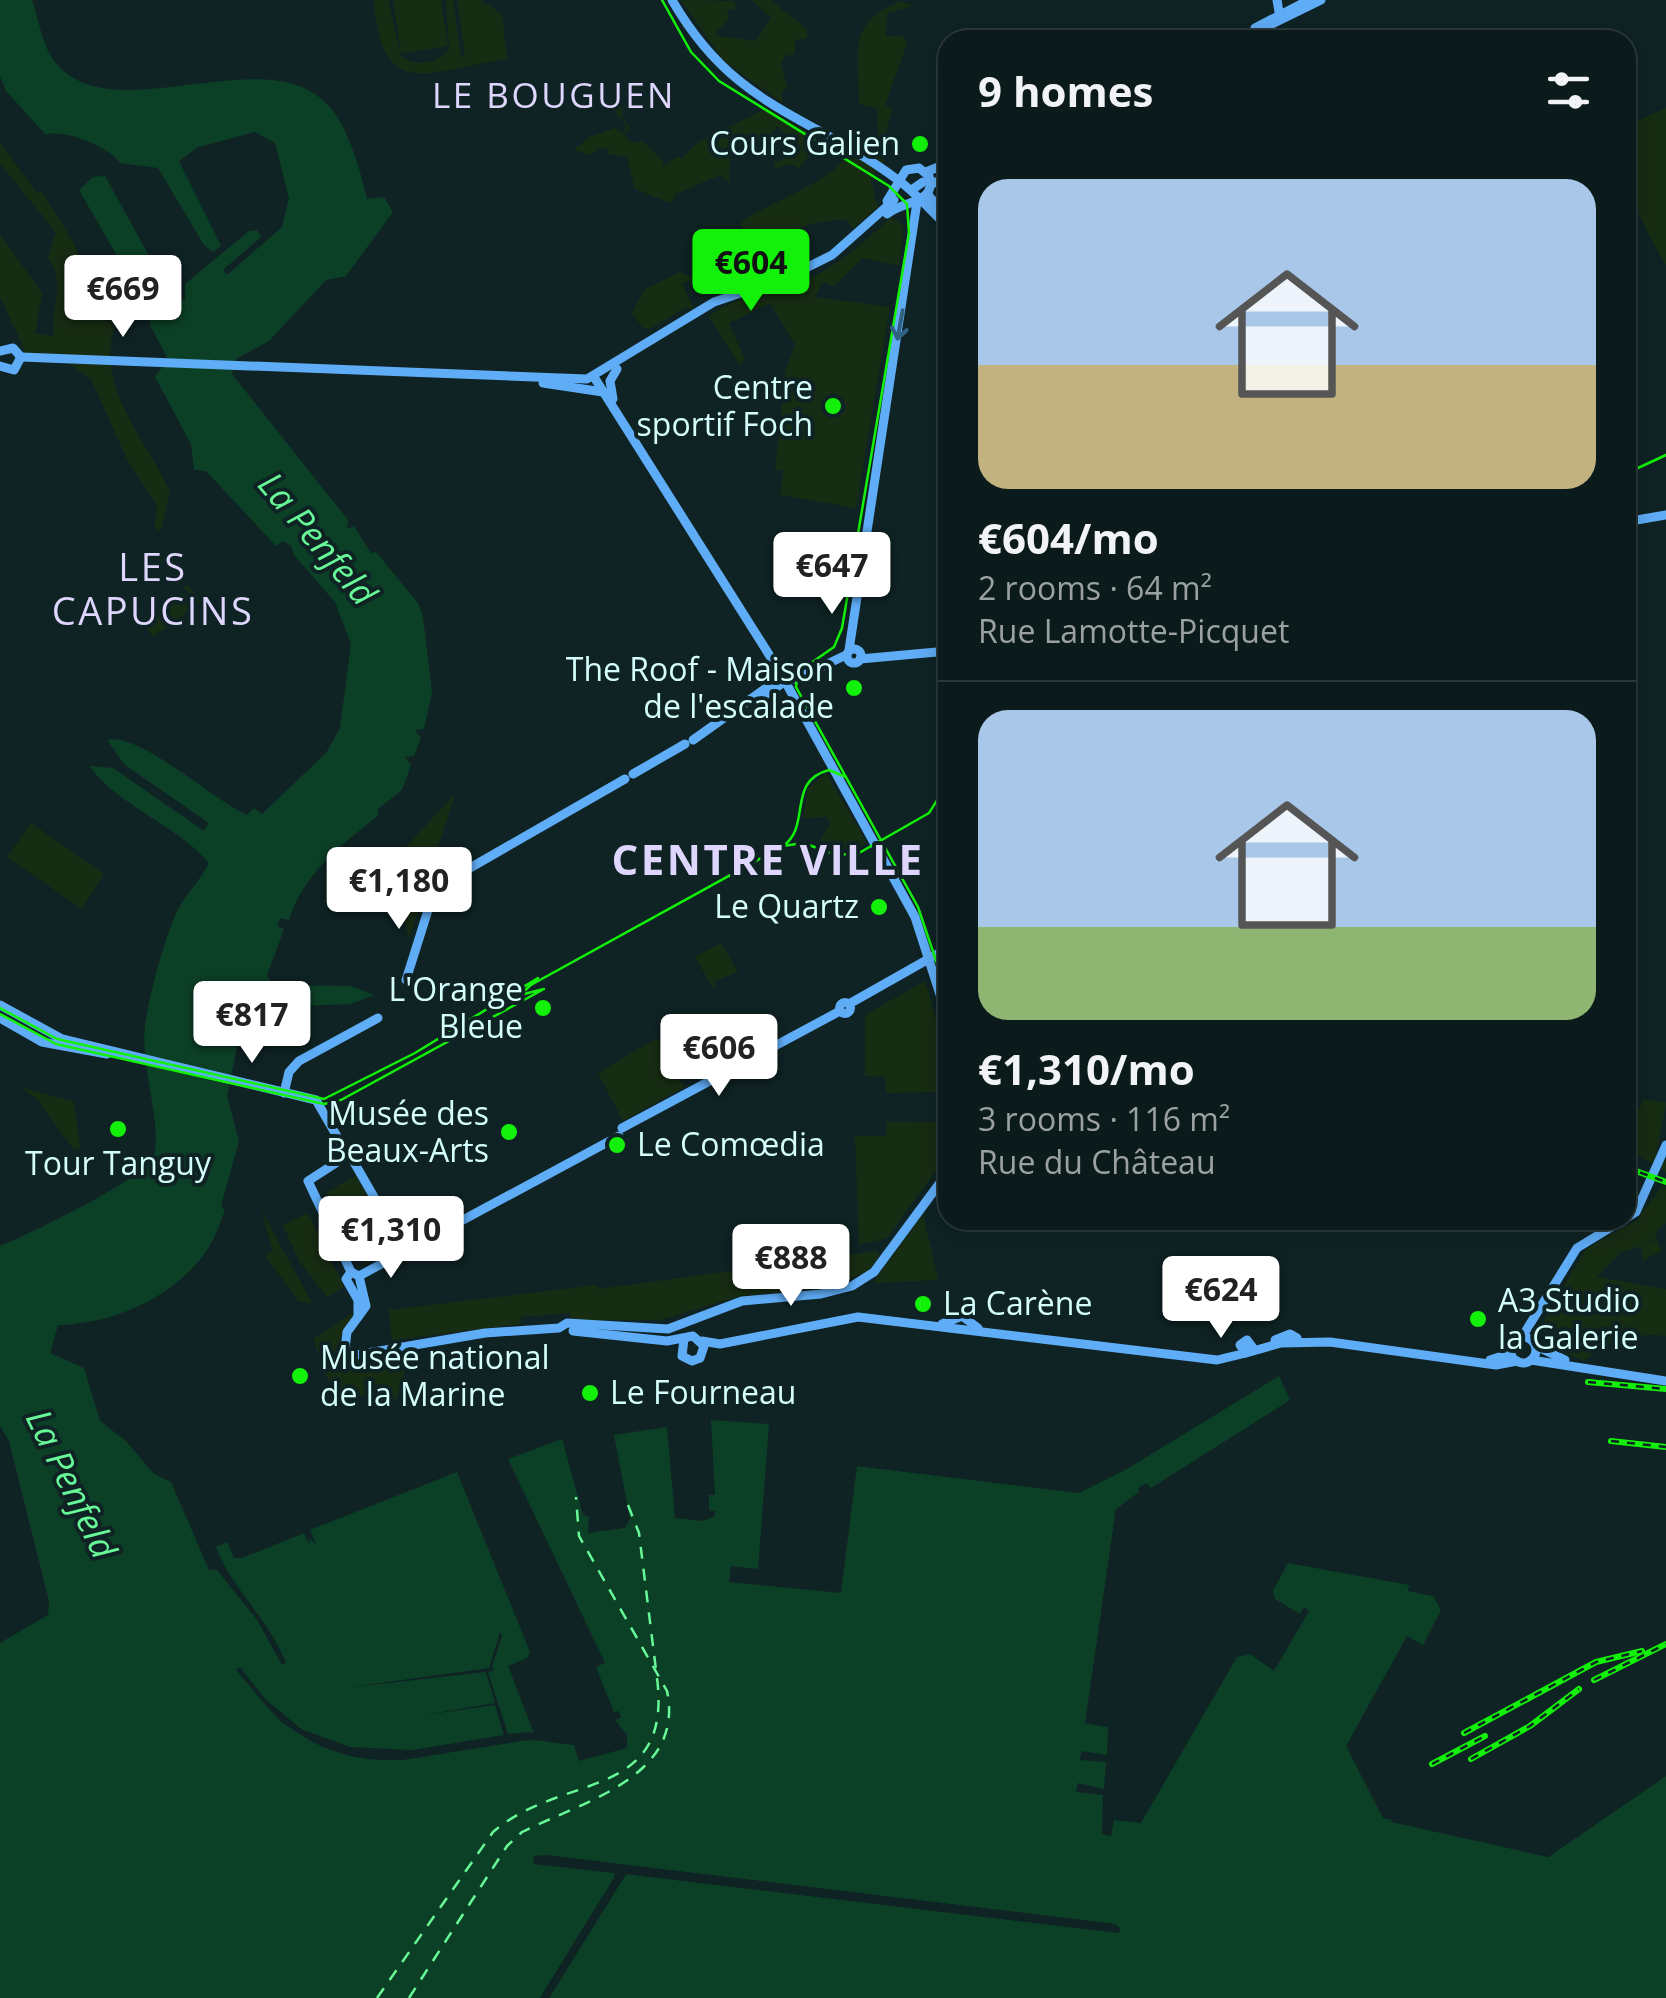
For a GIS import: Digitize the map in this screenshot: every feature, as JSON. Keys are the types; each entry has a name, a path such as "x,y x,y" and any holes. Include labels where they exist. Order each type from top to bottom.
{"main road":[{"path":"672,0 706,52 749,91 898,180 938,218"},
{"path":"1276,0 1280,13"},
{"path":"1268,24 1276,0"},
{"path":"1257,30 1280,13 1309,0"},
{"path":"1254,30 1320,0"},
{"path":"804,269 862,227 887,201 909,168 937,175"},
{"path":"912,188 937,175"},
{"path":"543,383 596,379 722,303 786,283 834,261 896,207 928,195 937,175"},
{"path":"928,195 938,206"},
{"path":"617,411 610,383 616,367 714,302 804,269 850,242 895,201 849,246 786,283"},
{"path":"917,202 848,652 852,663 938,652"},
{"path":"0,351 14,348 22,357"},
{"path":"22,357 596,379"},
{"path":"0,366 14,370 22,357"},
{"path":"526,379 597,389 607,394"},
{"path":"596,379 784,682 910,908 938,989"},
{"path":"1636,520 1666,516"},
{"path":"406,980 438,886 689,742 774,683 848,652"},
{"path":"355,1279 938,954"},
{"path":"0,1005 48,1038"},
{"path":"0,1018 48,1038 316,1100 405,1252"},
{"path":"284,1093 289,1072 299,1061 378,1018"},
{"path":"272,1091 326,1113"},
{"path":"1636,1212 1666,1146"},
{"path":"347,1155 308,1181 366,1306 344,1344 356,1355 486,1333 560,1328 565,1336 573,1329 668,1329 742,1301 814,1295 852,1286 874,1272 938,1186"},
{"path":"1514,1357 1512,1344 1540,1312 1577,1248 1606,1230"},
{"path":"1531,1360 1540,1312"},
{"path":"703,1346 873,1318 962,1324 1217,1358 1291,1341 1350,1339 1492,1360 1514,1357 1666,1380"},
{"path":"573,1329 682,1342 694,1336 703,1346"},
{"path":"1522,1336 1594,1369 1666,1380"},
{"path":"682,1342 688,1360 698,1360 703,1346"}],"shaded area":[{"path":"374,0 388,0 401,56 427,63 449,49 446,0 453,0 461,57 465,56 457,0 480,0 502,14 507,59 434,73 400,68 387,55"},
{"path":"393,0 441,0 448,46 401,53"},
{"path":"681,0 734,1 738,12 733,8 727,12 729,19 716,32 718,36 755,41 771,18 752,0 770,0 807,29 807,38 795,41 795,54 785,56 781,64 788,88 782,91 782,103 723,60"},
{"path":"902,1 912,6 887,13 886,36 902,36 907,43 885,105 893,109 886,132 887,154 871,181 878,207 853,229 846,219 814,224 786,235 768,249 780,271 762,282 738,288 736,281 757,271 751,253 682,284 694,309 685,308 650,329 643,328 632,313 645,289 680,272 691,277 750,248 740,222 826,176 845,158 873,153 878,140 878,109 859,104 859,41 871,19"},
{"path":"610,104 623,109 622,118 630,127 624,135 632,143 643,141 663,161 662,167 678,156 681,159 698,142 767,108 822,142 799,168 790,164 775,169 774,163 803,149 777,126 766,140 736,147 730,153 729,183 720,175 676,194 671,203 635,189 627,157 608,154 609,149 600,148 590,155 574,150 589,137 615,128 622,133 627,127"},
{"path":"1666,108 1666,265 1636,204 1636,121"},
{"path":"0,142 37,194 41,190 73,242 114,328 110,351 118,394 170,493 161,531 155,528 157,505 127,459 91,379 66,361 24,359 24,348 0,297 0,235 42,293 35,334 54,336 57,277 48,258 56,232 0,164"},
{"name":"Centre sportif Foch","path":"891,217 904,226 899,266 863,258 834,286 823,282 815,297 890,307 856,508 780,495 784,470 775,470 785,372 795,345 770,303 729,323 745,360 739,365 709,316 730,304 828,269"},
{"path":"188,585 201,602 153,637 141,619 152,623 146,615 156,620 156,608 164,614 159,606 162,603 169,611 166,601 175,606 175,594 181,602 178,592 190,596 184,587"},
{"path":"826,773 867,843 848,849 832,847 820,841 830,823 826,817 803,818 808,789"},
{"path":"455,794 412,930 409,938 390,864"},
{"path":"31,823 104,874 82,909 7,857"},
{"path":"721,943 738,972 715,981 714,989 695,957"},
{"path":"925,981 938,1025 938,1092 886,1093 886,1077 865,1076 865,1015"},
{"path":"657,1038 684,1087 623,1121 598,1073"},
{"path":"20,1087 74,1102 80,1147 74,1150 37,1099"},
{"path":"1644,1099 1666,1103 1656,1156 1666,1161 1666,1172 1636,1154 1636,1113"},
{"path":"887,1122 938,1122 938,1167 887,1238 859,1245 855,1136 886,1136"},
{"path":"356,1176 396,1246 365,1264 327,1192"},
{"path":"1662,1186 1666,1188 1666,1223 1658,1228 1656,1239 1621,1252 1597,1277 1666,1289 1666,1336 1622,1340 1585,1361 1552,1347 1541,1325 1586,1249 1619,1230 1636,1230 1636,1221"},
{"path":"261,1210 312,1303 299,1302 265,1255 273,1250"},
{"path":"308,1213 344,1287 327,1297 299,1261 283,1225"},
{"path":"923,1214 938,1280 873,1283"},
{"path":"1657,1240 1662,1251 1643,1260 1641,1246"},
{"path":"877,1251 880,1255 868,1271 827,1288 740,1296 660,1320 571,1320 570,1313 521,1317 521,1324 392,1340 389,1310 597,1285 599,1289"},
{"path":"354,1312 340,1340 347,1355 356,1358 411,1350 397,1399 334,1394 313,1339"}],"water":[{"name":"La Penfeld","path":"0,0 32,0 52,58 76,80 108,89 144,90 223,81 262,80 296,85 333,111 352,148 367,199 384,197 393,212 346,276 326,280 269,341 236,359 232,374 348,520 347,529 354,526 371,553 376,552 418,603 423,617 432,693 424,729 415,730 421,738 414,756 405,757 411,765 402,790 314,874 289,920 280,918 277,926 284,929 267,975 272,985 351,986 374,995 351,1004 245,1008 227,1096 239,1141 221,1206 225,1210 211,1243 180,1280 143,1304 101,1319 58,1325 50,1353 84,1368 100,1421 126,1441 154,1474 171,1482 209,1570 217,1570 257,1620 282,1665 286,1663 279,1647 216,1547 227,1542 234,1558 242,1558 304,1533 310,1547 308,1538 316,1544 310,1530 457,1472 530,1652 527,1658 508,1666 534,1733 435,1750 370,1751 339,1746 280,1714 239,1667 269,1709 309,1740 357,1757 382,1760 530,1740 574,1745 579,1761 627,1748 627,1735 615,1720 621,1718 619,1711 614,1712 596,1667 605,1663 508,1459 562,1439 583,1515 589,1517 588,1533 625,1528 630,1519 614,1435 667,1427 675,1518 703,1521 715,1516 715,1511 709,1510 709,1495 715,1495 711,1420 769,1424 758,1569 731,1566 729,1582 841,1593 857,1466 1079,1493 1127,1469 1279,1376 1290,1400 1151,1488 1147,1483 1138,1488 1139,1492 1116,1509 1086,1723 1108,1727 1107,1755 1082,1751 1079,1760 1106,1762 1104,1789 1078,1783 1076,1792 1103,1795 1102,1834 1111,1836 1114,1820 1141,1823 1237,1657 1250,1654 1274,1671 1309,1611 1304,1607 1300,1614 1275,1599 1273,1591 1288,1563 1409,1585 1408,1591 1433,1596 1441,1610 1423,1645 1407,1636 1346,1746 1383,1818 1548,1857 1666,1776 1666,1998 549,1998 626,1874 1119,1933 1120,1928 1115,1924 545,1855 532,1860 614,1873 614,1878 540,1998 0,1998 0,1643 48,1615 49,1601 9,1441 0,1426 0,1246 107,1192 153,1158 156,1131 144,1042 147,1013 175,917 209,863 181,837 102,781 89,766 113,768 204,831 209,823 125,765 107,740 121,740 156,756 247,815 254,808 262,814 326,753 340,728 351,644 335,602 294,555 291,546 283,541 276,546 206,471 194,470 191,444 155,377 168,359 150,325 150,313 79,190 93,177 105,176 175,303 185,299 185,284 249,231 257,230 261,237 223,270 227,275 282,227 289,198 275,143 255,132 198,147 179,161 221,246 213,252 204,245 158,168 120,163 96,145 73,136 46,135 6,91 0,76"}],"pier":[{"path":"857,1461 1080,1488 1079,1493 857,1466"},
{"path":"1116,1509 1123,1509 1091,1719 1108,1722 1108,1727 1085,1723"},
{"path":"500,1632 492,1667 495,1670 488,1672 508,1734 534,1733 536,1739 401,1760 356,1757 321,1746 281,1722 236,1670 240,1667 264,1698 301,1729 350,1747 412,1750 504,1735 495,1705 418,1716 495,1703 486,1672 344,1688 489,1668"},
{"path":"1666,1771 1666,1776 1548,1857 1391,1822 1395,1809 1395,1817 1547,1852"},
{"path":"534,1856 1115,1924 1120,1933 626,1874 549,1998 540,1998 614,1878 614,1873 533,1864"}],"ferry route":[{"path":"409,1998 507,1846 522,1832 624,1782 661,1745 668,1720 667,1691 579,1536 576,1497"},
{"path":"628,1505 639,1533 656,1670"},
{"path":"377,1998 493,1832 521,1813 607,1779 630,1765 648,1746 657,1718 657,1678"}],"tram line":[{"path":"662,0 691,52 719,81 889,186 907,204 909,233 842,628 834,647 798,672 796,687 918,907 938,966"},
{"path":"1636,469 1666,455"},
{"path":"783,846 792,837 808,784 829,770 846,777"},
{"path":"529,986 783,846 803,843 837,855 859,853 929,813 938,799"},
{"path":"0,1008 57,1039 324,1099 415,1053 538,978 520,995 544,989 341,1100 324,1104 56,1044 0,1014"}],"railway":[{"path":"1636,1171 1666,1182"},
{"path":"1588,1382 1666,1389"},
{"path":"1611,1441 1666,1447"},
{"path":"1594,1680 1666,1644"},
{"path":"1464,1733 1596,1662 1642,1651"},
{"path":"1471,1759 1530,1726 1579,1689"},
{"path":"1432,1764 1485,1736"}],"place":[{"name":"Cours Galien","path":"920,144"},
{"name":"Centre sportif Foch","path":"833,406"},
{"name":"The Roof - Maison de l'escalade","path":"854,688"},
{"name":"Le Quartz","path":"879,907"},
{"name":"L'Orange Bleue","path":"543,1008"},
{"name":"Tour Tanguy","path":"118,1129"},
{"name":"Musée des Beaux-Arts","path":"509,1132"},
{"name":"Le Comœdia","path":"617,1145"},
{"name":"La Carène","path":"923,1304"},
{"name":"A3 Studio la Galerie","path":"1478,1319"},
{"name":"Musée national de la Marine","path":"300,1376"},
{"name":"Le Fourneau","path":"590,1393"}],"district":[{"name":"LE BOUGUEN","path":"554,96"},
{"name":"LES CAPUCINS","path":"153,590"},
{"name":"CENTRE VILLE","path":"768,860"}]}
